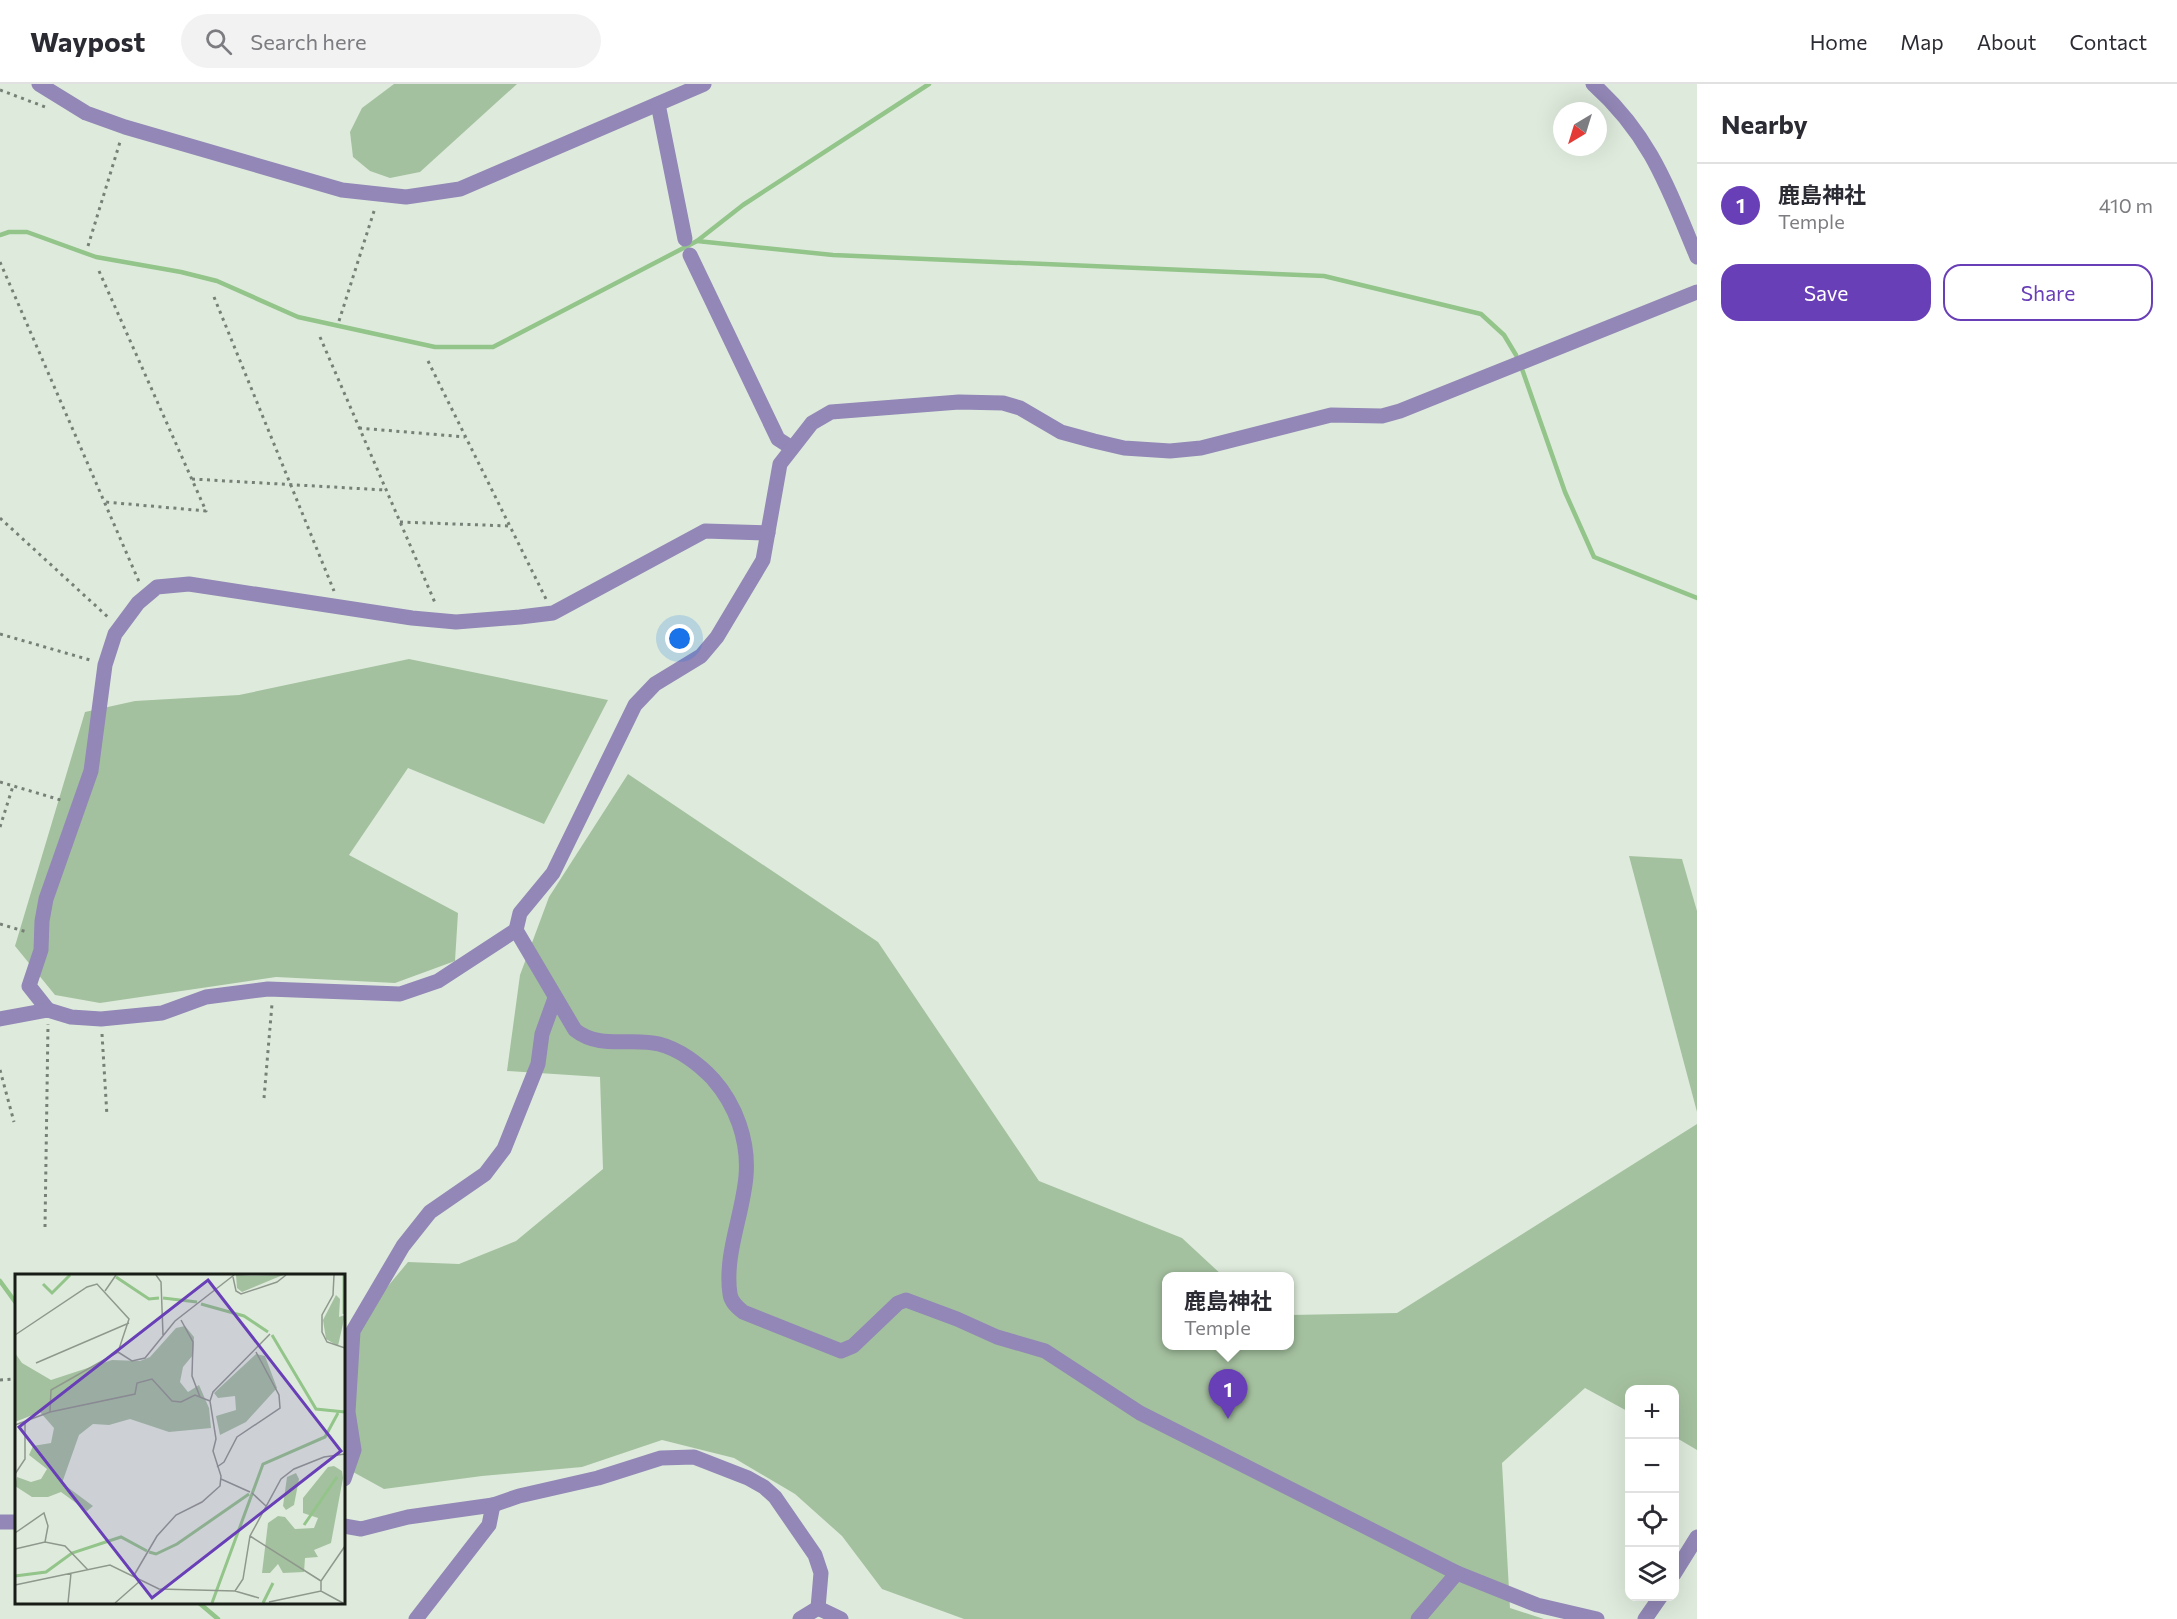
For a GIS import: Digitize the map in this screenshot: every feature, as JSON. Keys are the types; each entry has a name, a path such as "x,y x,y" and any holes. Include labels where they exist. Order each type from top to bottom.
{"street":[{"path":"39,84 86,113 125,127 342,189 406,197 460,189 704,84"},
{"path":"1593,84 1620,108 1655,159 1692,235 1697,257"},
{"path":"658,104 685,239"},
{"path":"690,255 778,439 792,448"},
{"path":"1597,1619 1537,1605 1457,1573 1140,1413 1046,1351 997,1337 906,1300 898,1303 853,1347 841,1351 743,1312 734,1305 730,1296 730,1271 746,1176 746,1151 730,1100 711,1077 683,1054 658,1044 614,1044 583,1037 575,1030 516,930 520,913 553,873 635,705 655,684 701,656 710,646 763,560 780,464 812,423 831,412 959,402 1003,403 1020,408 1062,432 1124,448 1170,451 1201,448 1331,415 1382,416 1400,411 1697,292"},
{"path":"48,1010 29,986 41,951 46,899 91,771 104,673 115,634 157,587 189,584 442,621 553,613 705,531 768,533"},
{"path":"0,1019 48,1010 71,1017 101,1019 162,1013 206,997 274,990 400,994 438,981 516,930"},
{"path":"345,1477 353,1460 354,1450 348,1412 353,1331 403,1246 430,1212 485,1174 504,1149 538,1064 542,1034 555,998"},
{"path":"345,1526 361,1529 408,1517 493,1505 519,1496 598,1478 661,1458 694,1457 713,1463 764,1487 809,1544 821,1574 818,1608"},
{"path":"416,1619 489,1525 493,1505"},
{"path":"1679,1566 1697,1537"},
{"path":"1418,1619 1457,1573"},
{"path":"1645,1619 1658,1601"},
{"path":"800,1619 818,1608"},
{"path":"818,1608 841,1619"}],"path":[{"path":"88,246 125,127"},
{"path":"339,321 380,195"},
{"path":"0,262 146,597"},
{"path":"99,271 206,511 105,502"},
{"path":"214,297 340,606"},
{"path":"320,337 442,621"},
{"path":"428,361 553,613"},
{"path":"359,428 466,437"},
{"path":"192,479 386,490"},
{"path":"0,518 113,622"},
{"path":"400,522 510,526"},
{"path":"0,634 93,661 104,673"},
{"path":"0,782 79,805"},
{"path":"0,827 13,786"},
{"path":"0,924 42,936"},
{"path":"264,1098 274,990"},
{"path":"45,1227 48,1010"},
{"path":"101,1019 107,1116"},
{"path":"0,1070 14,1122"},
{"path":"0,1380 15,1378"}],"green space":[{"path":"394,84 517,84 420,172 390,178 370,171 353,157 350,132 362,108"},
{"path":"409,659 608,700 544,824 408,768 349,855 458,913 455,961 395,983 276,977 100,1003 55,995 15,946 85,712 135,701 239,695"},
{"path":"628,774 878,942 1039,1181 1182,1238 1219,1272 1162,1272 1162,1350 1294,1350 1294,1315 1397,1313 1697,1124 1697,1450 1679,1439 1679,1385 1625,1385 1625,1410 1585,1388 1502,1463 1510,1608 1544,1619 964,1619 882,1589 842,1536 795,1494 734,1458 662,1440 582,1467 482,1476 384,1489 345,1468 345,1338 408,1262 459,1264 516,1241 603,1169 600,1077 507,1071 520,975 549,897"},
{"path":"1629,856 1682,859 1697,911 1697,1112"}],"waterway":[{"path":"0,235 9,232 27,232 96,257 181,272 217,281 298,317 435,347 493,347 697,241 743,205 929,84"},
{"path":"697,241 833,255 1324,276 1481,314 1504,335 1516,355"},
{"path":"1522,369 1565,492 1594,557 1697,598"},
{"path":"0,1281 15,1302"},
{"path":"200,1604 218,1619"}],"place":[{"name":"鹿島神社","path":"1228,1419"}]}
